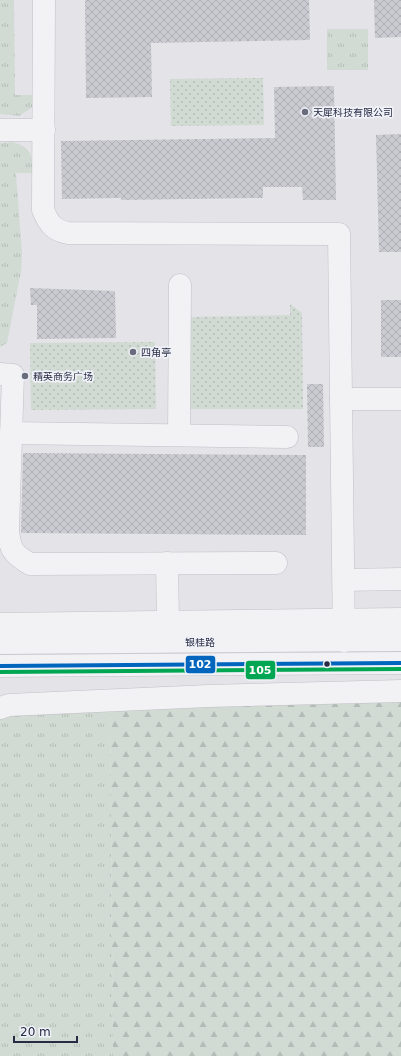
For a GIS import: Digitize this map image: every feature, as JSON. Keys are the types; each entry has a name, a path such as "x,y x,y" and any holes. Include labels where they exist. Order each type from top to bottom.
{"street":[{"path":"44,0 43,210 49,223 56,231 76,233 339,234 344,630"},
{"path":"0,130 44,130"},
{"path":"179,435 180,285"},
{"path":"0,374 13,375 8,530 9,546 18,557 30,564 276,563"},
{"path":"341,399 401,399"},
{"path":"11,433 286,437"},
{"path":"167,563 168,622"},
{"path":"344,580 401,579"},
{"path":"0,624 168,622 344,630 401,618"},
{"name":"银桂路","path":"0,643 344,630 401,640"},
{"path":"0,666 401,663"},
{"path":"0,708 9,705 68,701 401,691"}],"green space":[{"path":"0,0 14,0 15,95 33,95 33,107 19,116 0,114"},
{"path":"327,29 368,29 368,70 327,70"},
{"path":"263,78 264,125 171,126 170,79"},
{"path":"12,142 23,146 30,153 32,173 16,173 22,254 21,271 7,343 0,347 0,143"},
{"path":"290,304 302,313 303,409 190,409 190,317 290,315"},
{"path":"155,342 156,409 31,410 30,343"},
{"path":"401,699 401,1056 113,1056 110,704"},
{"path":"110,704 113,1056 0,1056 0,711"}],"building":[{"path":"85,0 309,0 310,40 151,43 152,97 86,98"},
{"path":"374,0 401,0 401,37 375,38"},
{"path":"334,86 336,200 303,200 302,187 263,187 263,198 121,200 121,198 62,199 61,141 275,138 274,87"},
{"path":"401,134 401,252 379,252 376,135"},
{"path":"30,288 115,291 116,338 37,339 37,305 31,305"},
{"path":"381,300 401,300 401,357 381,357"},
{"path":"307,384 323,384 324,447 308,447"},
{"path":"23,453 306,455 306,535 21,533"}],"transit line":[{"name":"102","path":"0,666 401,663"},
{"name":"105","path":"0,672 401,669"}],"place":[{"name":"天犀科技有限公司","path":"305,112"},
{"name":"四角亭","path":"133,352"},
{"name":"精英商务广场","path":"25,376"}]}
